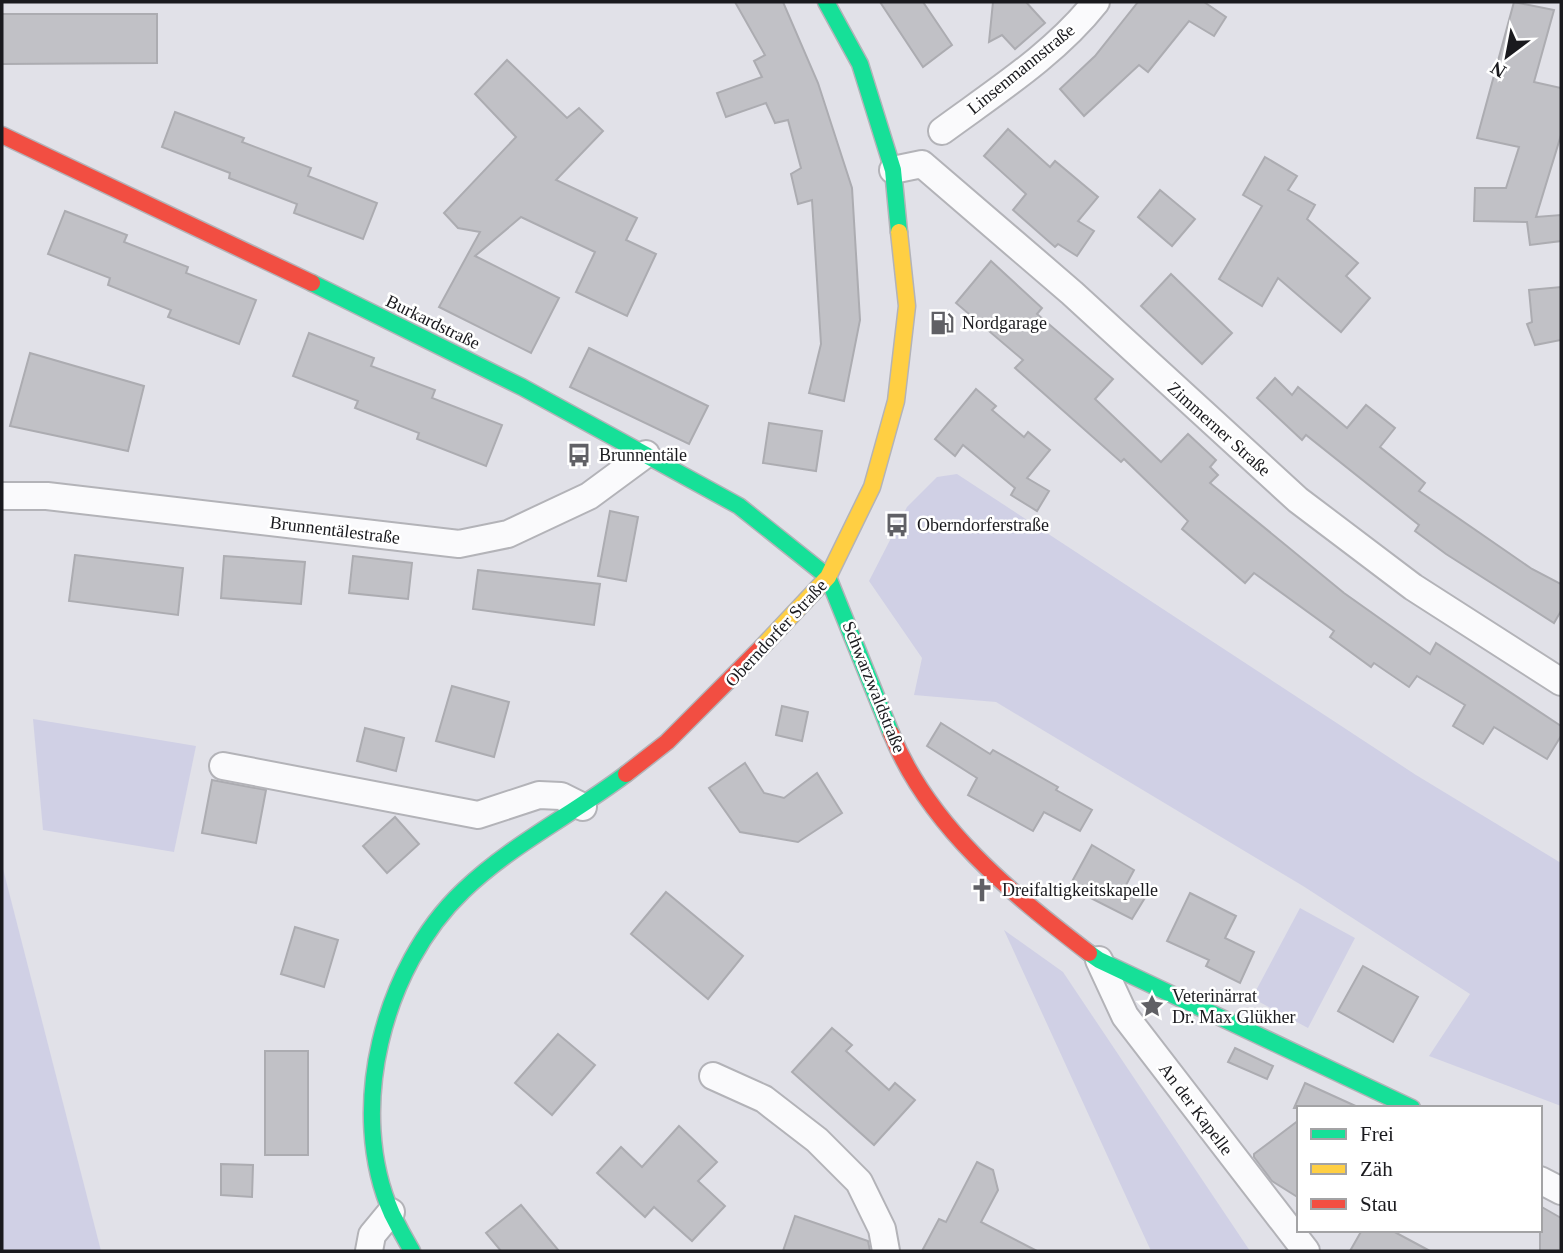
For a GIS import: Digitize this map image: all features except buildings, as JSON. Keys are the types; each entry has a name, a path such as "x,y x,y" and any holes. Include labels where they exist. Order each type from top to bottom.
{"street":[{"name":"Oberndorfer Straße","path":"412,1251 391,1212 375,1150 373,1073 392,996 422,941 461,892 516,845 583,807 667,742 731,681 828,577 872,487 896,401 907,306 893,170 860,64 826,2"},
{"name":"Linsenmannstraße","path":"942,131 1033,62 1080,22 1096,2"},
{"name":"Burkardstraße","path":"2,135 407,329 646,454 739,506 828,577"},
{"name":"Zimmerner Straße","path":"893,170 922,164 1072,293 1298,500 1413,587 1561,682"},
{"name":"Brunnentälestraße","path":"2,496 47,496 459,544 508,534 589,496 646,454"},
{"name":"Schwarzwaldstraße","path":"828,577 900,756 950,830 1015,896 1099,960 1408,1106"},
{"path":"223,766 478,816 539,795 561,796 583,807"},
{"name":"An der Kapelle","path":"1099,960 1125,1016 1306,1251"},
{"path":"713,1076 764,1099 817,1140 859,1182 882,1229 886,1251"},
{"path":"1542,1181 1561,1191"},
{"path":"369,1251 372,1235 391,1212"}],"shaded area":[{"path":"957,474 1416,775 1561,863 1561,1106 1429,1056 1470,994 1303,886 996,702 914,695 922,658 869,581 907,507 937,477"},
{"path":"33,719 196,746 174,852 43,830"},
{"path":"2,865 101,1251 2,1251"},
{"path":"1300,908 1355,938 1308,1028 1252,998"},
{"path":"1004,930 1063,972 1250,1251 1151,1251"}],"traffic: fast":[{"path":"826,2 860,64 893,170 899,232"},
{"path":"312,283 522,387 739,506 828,577 891,733"},
{"path":"412,1251 392,1214 379,1174 372,1131 373,1087 380,1042 393,999 412,959 435,922 463,891 522,844 626,774"},
{"path":"1089,953 1408,1106"}],"traffic: slow":[{"path":"762,647 828,577 872,487 896,401 907,306 899,232"}],"traffic: jam":[{"path":"2,135 312,283"},
{"path":"626,774 667,742 762,647"},
{"path":"891,733 907,767 927,799 975,856 1030,907 1089,953"}],"place":[{"name":"Nordgarage","path":"942,323"},
{"name":"Brunnentäle","path":"579,455"},
{"name":"Oberndorferstraße","path":"897,525"},
{"name":"Dreifaltigkeitskapelle","path":"982,890"},
{"name":"Veterinärrat Dr. Max Glükher","path":"1152,1006"}]}
